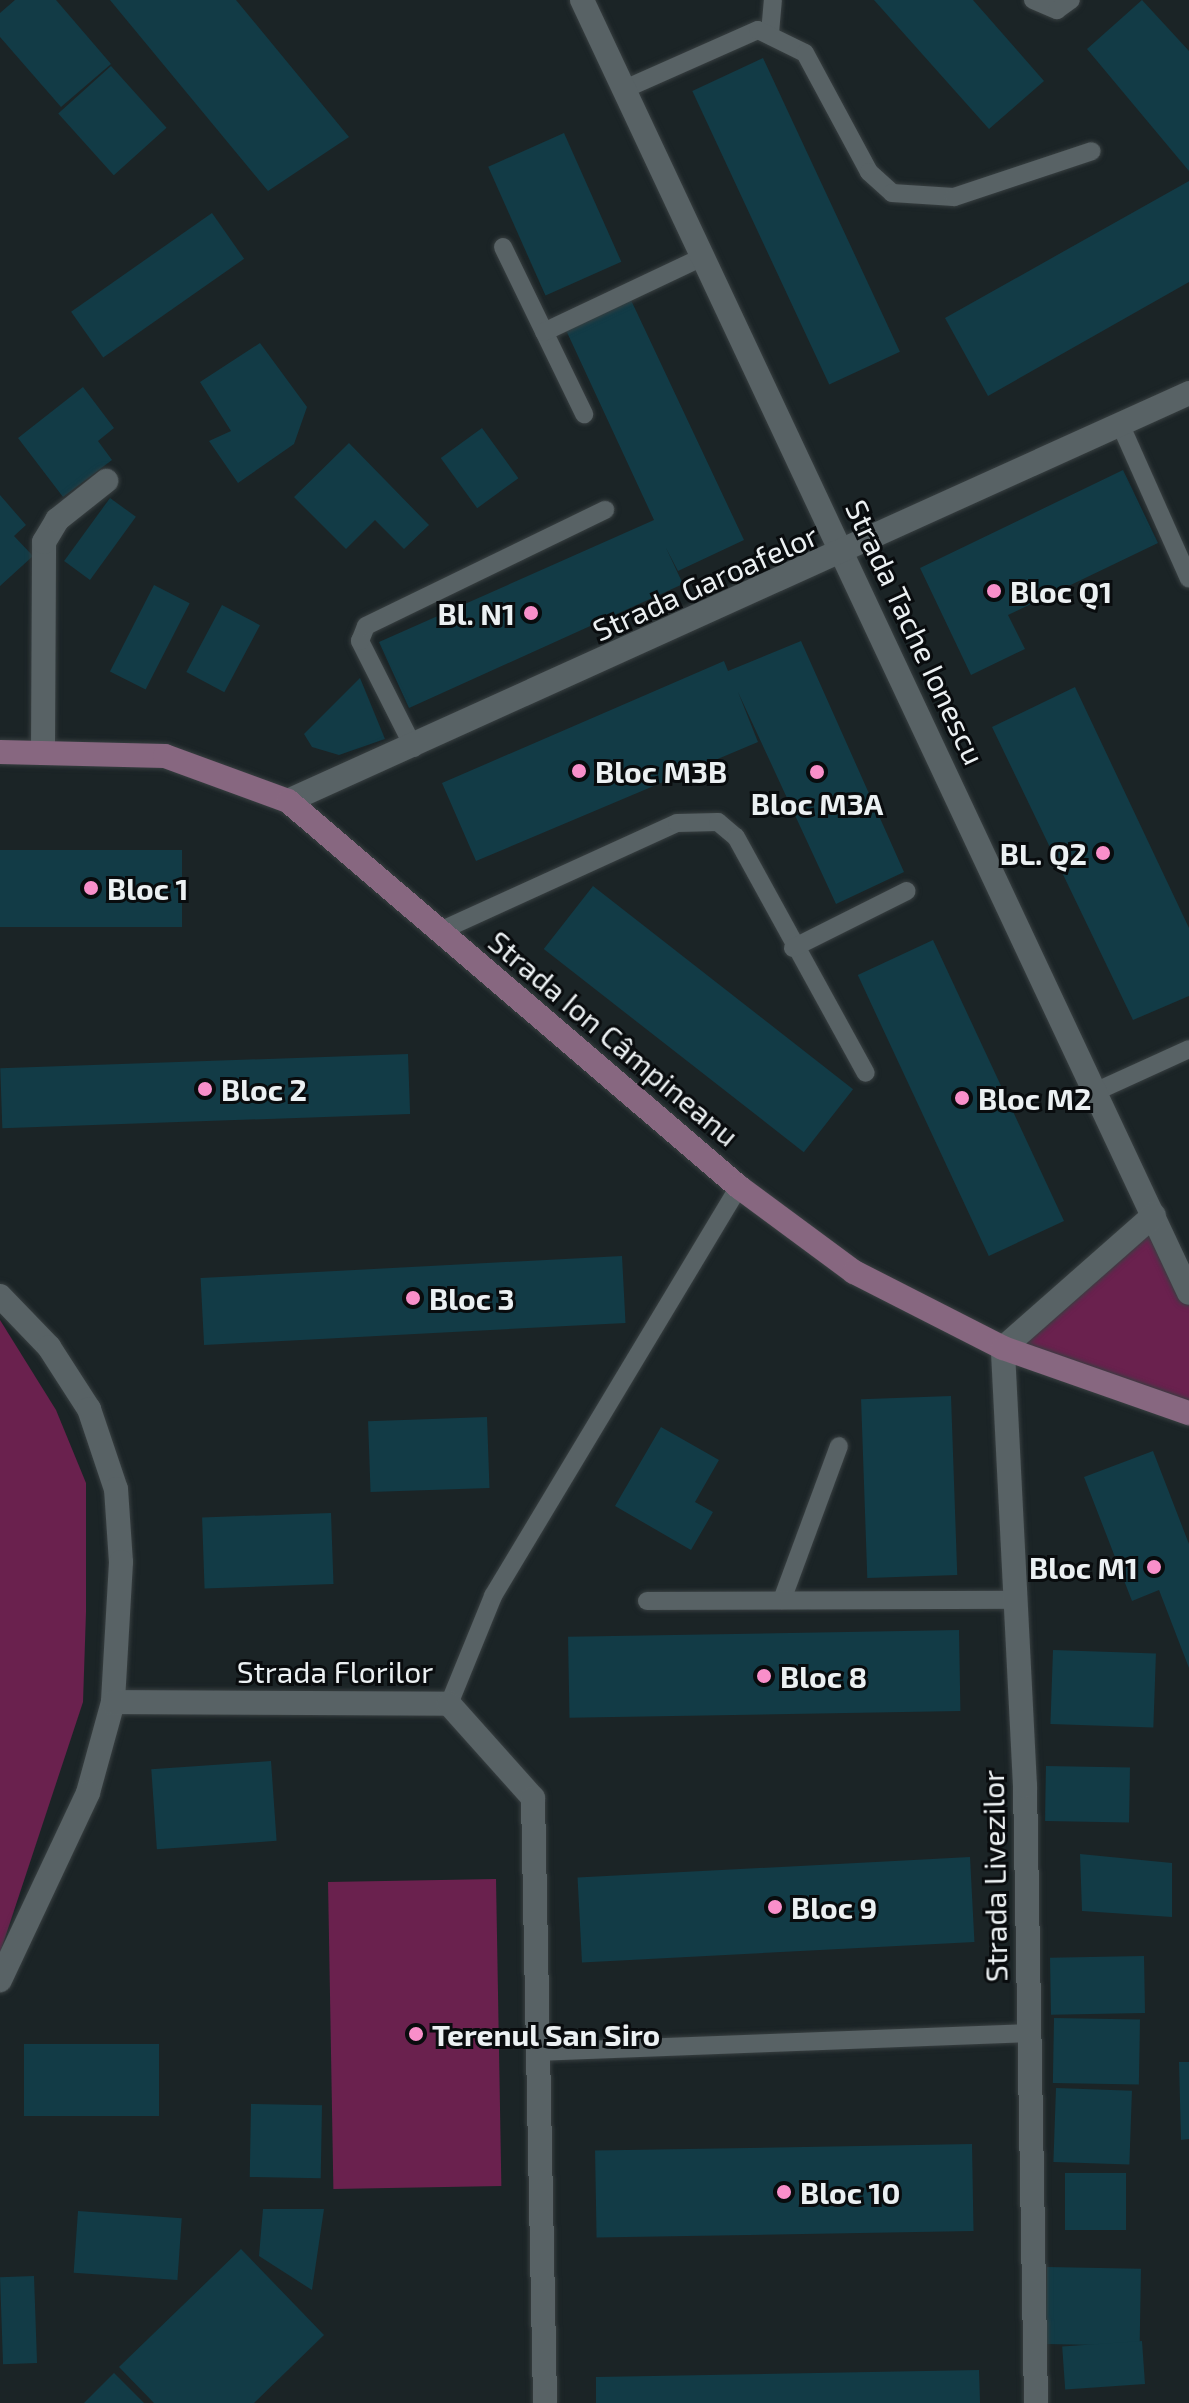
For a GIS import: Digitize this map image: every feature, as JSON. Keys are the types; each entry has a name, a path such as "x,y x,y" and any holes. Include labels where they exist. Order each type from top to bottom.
{"street":[{"name":"Strada Tache Ionescu","path":"582,0 627,88 1189,1293"},
{"name":"Strada Garoafelor","path":"288,801 414,748 843,555 1189,393"},
{"path":"43,748 44,542 57,520 106,481"},
{"name":"Strada Ion Câmpineanu","path":"0,752 43,748 165,756 288,801 739,1187 854,1272 1003,1348 1189,1413"},
{"path":"1003,1348 1154,1215"},
{"path":"0,1296 49,1347 89,1409 116,1489 113,1702 88,1793 0,1980"},
{"name":"Strada Livezilor","path":"1003,1348 1018,1600 1036,2403"},
{"name":"Strada Florilor","path":"113,1702 449,1704 533,1798 545,2403"}],"lane":[{"path":"770,33 773,0"},
{"path":"1033,0 1057,10 1071,0"},
{"path":"627,88 736,36 770,33 805,53 869,172 892,193 954,197 1092,151"},
{"path":"503,247 584,414"},
{"path":"544,332 705,256"},
{"path":"1121,426 1189,579"},
{"path":"414,748 360,641 366,626 605,510"},
{"path":"440,931 697,820 718,822 736,837 793,948 866,1073"},
{"path":"793,948 907,891"},
{"path":"1097,1091 1189,1049"},
{"path":"449,1704 493,1596 739,1187"},
{"path":"782,1600 839,1446"},
{"path":"647,1601 1018,1600"},
{"path":"538,2052 1029,2033"}],"shaded area":[{"path":"1154,1215 1189,1293 1189,1413 1003,1348"},
{"path":"0,1320 56,1410 86,1483 86,1612 83,1702 0,1953"},
{"name":"Terenul San Siro","path":"496,1879 501,2186 333,2189 328,1882"}],"building":[{"path":"15,0 56,0 111,64 61,107 0,37 0,13"},
{"path":"110,0 236,0 349,137 268,191"},
{"path":"874,0 973,0 1044,81 989,129"},
{"path":"1142,0 1189,51 1189,171 1087,49"},
{"path":"763,58 900,352 829,385 692,91"},
{"path":"111,66 167,128 114,175 58,114"},
{"path":"564,133 621,262 546,296 488,167"},
{"path":"1189,181 1189,282 988,396 945,318"},
{"path":"212,213 244,259 103,358 71,312"},
{"path":"630,298 744,540 678,571 666,548 683,584 409,708 379,642 654,520 565,328"},
{"path":"260,343 307,407 294,444 238,483 209,441 231,431 200,382"},
{"path":"83,387 114,428 98,441 112,460 63,497 18,438"},
{"path":"482,428 518,478 477,508 441,458"},
{"path":"349,443 429,525 404,549 375,520 346,549 294,497"},
{"name":"Bloc Q1","path":"1123,470 1158,543 1008,615 1025,649 971,675 920,568"},
{"path":"0,495 26,525 14,536 33,556 0,586"},
{"path":"110,498 136,517 90,580 64,561"},
{"path":"154,585 190,603 146,690 110,671"},
{"path":"222,605 260,625 224,692 186,672"},
{"path":"801,641 904,872 836,904 738,692 758,742 476,861 442,783 724,661 728,671"},
{"path":"360,678 385,739 339,755 312,747 304,734"},
{"name":"BL. Q2","path":"1075,687 1189,928 1189,996 1133,1020 992,727"},
{"name":"Bloc 1","path":"0,850 182,850 182,927 0,927"},
{"path":"593,886 853,1089 804,1152 544,949"},
{"name":"Bloc M2","path":"933,940 1064,1221 989,1256 858,975"},
{"name":"Bloc 2","path":"408,1054 410,1114 2,1128 0,1068"},
{"name":"Bloc 3","path":"622,1256 626,1323 204,1345 201,1278"},
{"path":"951,1396 957,1575 867,1578 861,1399"},
{"path":"487,1417 489,1488 371,1492 368,1421"},
{"path":"661,1427 719,1460 695,1502 713,1512 691,1550 615,1506"},
{"name":"Bloc M1","path":"1153,1451 1189,1544 1189,1668 1159,1590 1132,1601 1084,1477"},
{"path":"331,1513 333,1584 205,1588 202,1518"},
{"name":"Bloc 8","path":"959,1630 960,1711 569,1718 568,1637"},
{"path":"1053,1650 1156,1654 1153,1728 1050,1724"},
{"path":"271,1761 277,1841 157,1849 151,1769"},
{"path":"1046,1766 1130,1767 1129,1822 1045,1821"},
{"path":"1080,1854 1172,1863 1172,1917 1082,1911"},
{"name":"Bloc 9","path":"970,1857 974,1942 582,1962 578,1878"},
{"path":"1144,1956 1145,2013 1051,2015 1050,1958"},
{"path":"1054,2018 1140,2020 1139,2084 1053,2083"},
{"path":"24,2044 159,2044 159,2116 24,2116"},
{"path":"1179,2062 1189,2062 1189,2139 1181,2140"},
{"path":"1056,2088 1132,2091 1129,2165 1053,2162"},
{"path":"251,2104 322,2105 321,2178 250,2177"},
{"name":"Bloc 10","path":"972,2144 974,2231 597,2238 595,2151"},
{"path":"1065,2173 1126,2173 1126,2230 1065,2230"},
{"path":"263,2209 324,2209 312,2290 259,2256"},
{"path":"78,2211 182,2218 177,2280 74,2273"},
{"path":"241,2249 324,2335 254,2403 154,2403 119,2367"},
{"path":"1047,2267 1141,2269 1140,2346 1046,2344"},
{"path":"34,2276 37,2363 3,2364 0,2277"},
{"path":"1142,2341 1145,2384 1065,2389 1062,2347"},
{"path":"979,2370 980,2403 596,2403 596,2377"},
{"path":"114,2373 144,2403 84,2403"}],"place":[{"name":"Bloc Q1","path":"994,591"},
{"name":"Bl. N1","path":"531,613"},
{"name":"Bloc M3B","path":"579,771"},
{"name":"Bloc M3A","path":"817,772"},
{"name":"BL. Q2","path":"1103,853"},
{"name":"Bloc 1","path":"91,888"},
{"name":"Bloc 2","path":"205,1089"},
{"name":"Bloc M2","path":"962,1098"},
{"name":"Bloc 3","path":"413,1298"},
{"name":"Bloc M1","path":"1154,1567"},
{"name":"Bloc 8","path":"764,1676"},
{"name":"Bloc 9","path":"775,1907"},
{"name":"Terenul San Siro","path":"416,2034"},
{"name":"Bloc 10","path":"784,2192"}]}
